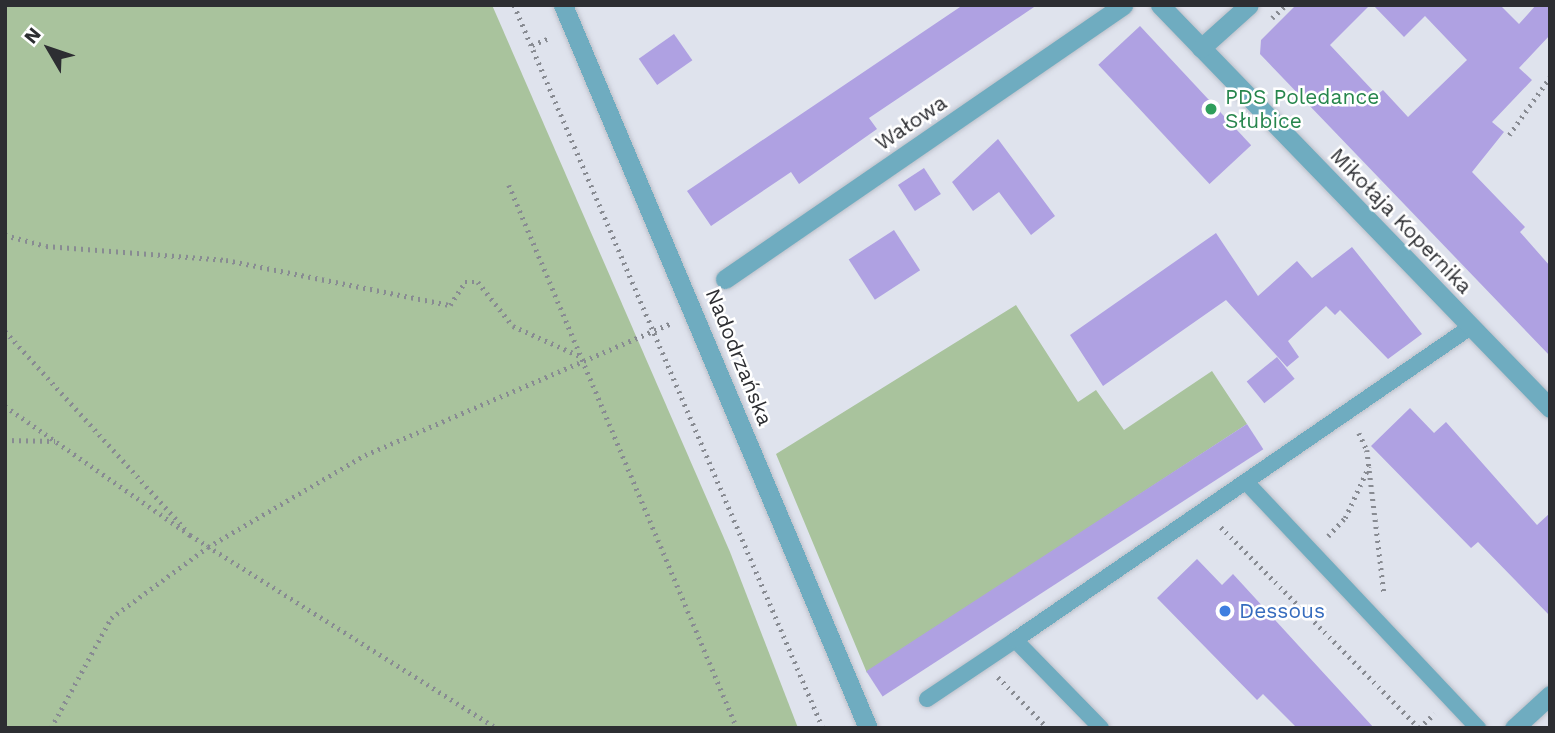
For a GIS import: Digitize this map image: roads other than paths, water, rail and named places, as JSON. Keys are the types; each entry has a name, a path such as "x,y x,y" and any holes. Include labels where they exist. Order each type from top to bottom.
{"street":[{"name":"Nadodrzańska","path":"563,5 868,728"},
{"name":"Wałowa","path":"725,278 1122,5"},
{"name":"Mikołaja Kopernika","path":"1160,5 1550,408"},
{"path":"1201,48 1250,5"},
{"path":"1514,728 1550,695"}],"lane":[{"path":"927,699 1350,413 1472,326"},
{"path":"1247,483 1479,728"},
{"path":"1015,640 1101,728"}],"place":[{"name":"PDS Poledance Słubice","path":"1211,109"},
{"name":"Dessous","path":"1225,611"}]}
